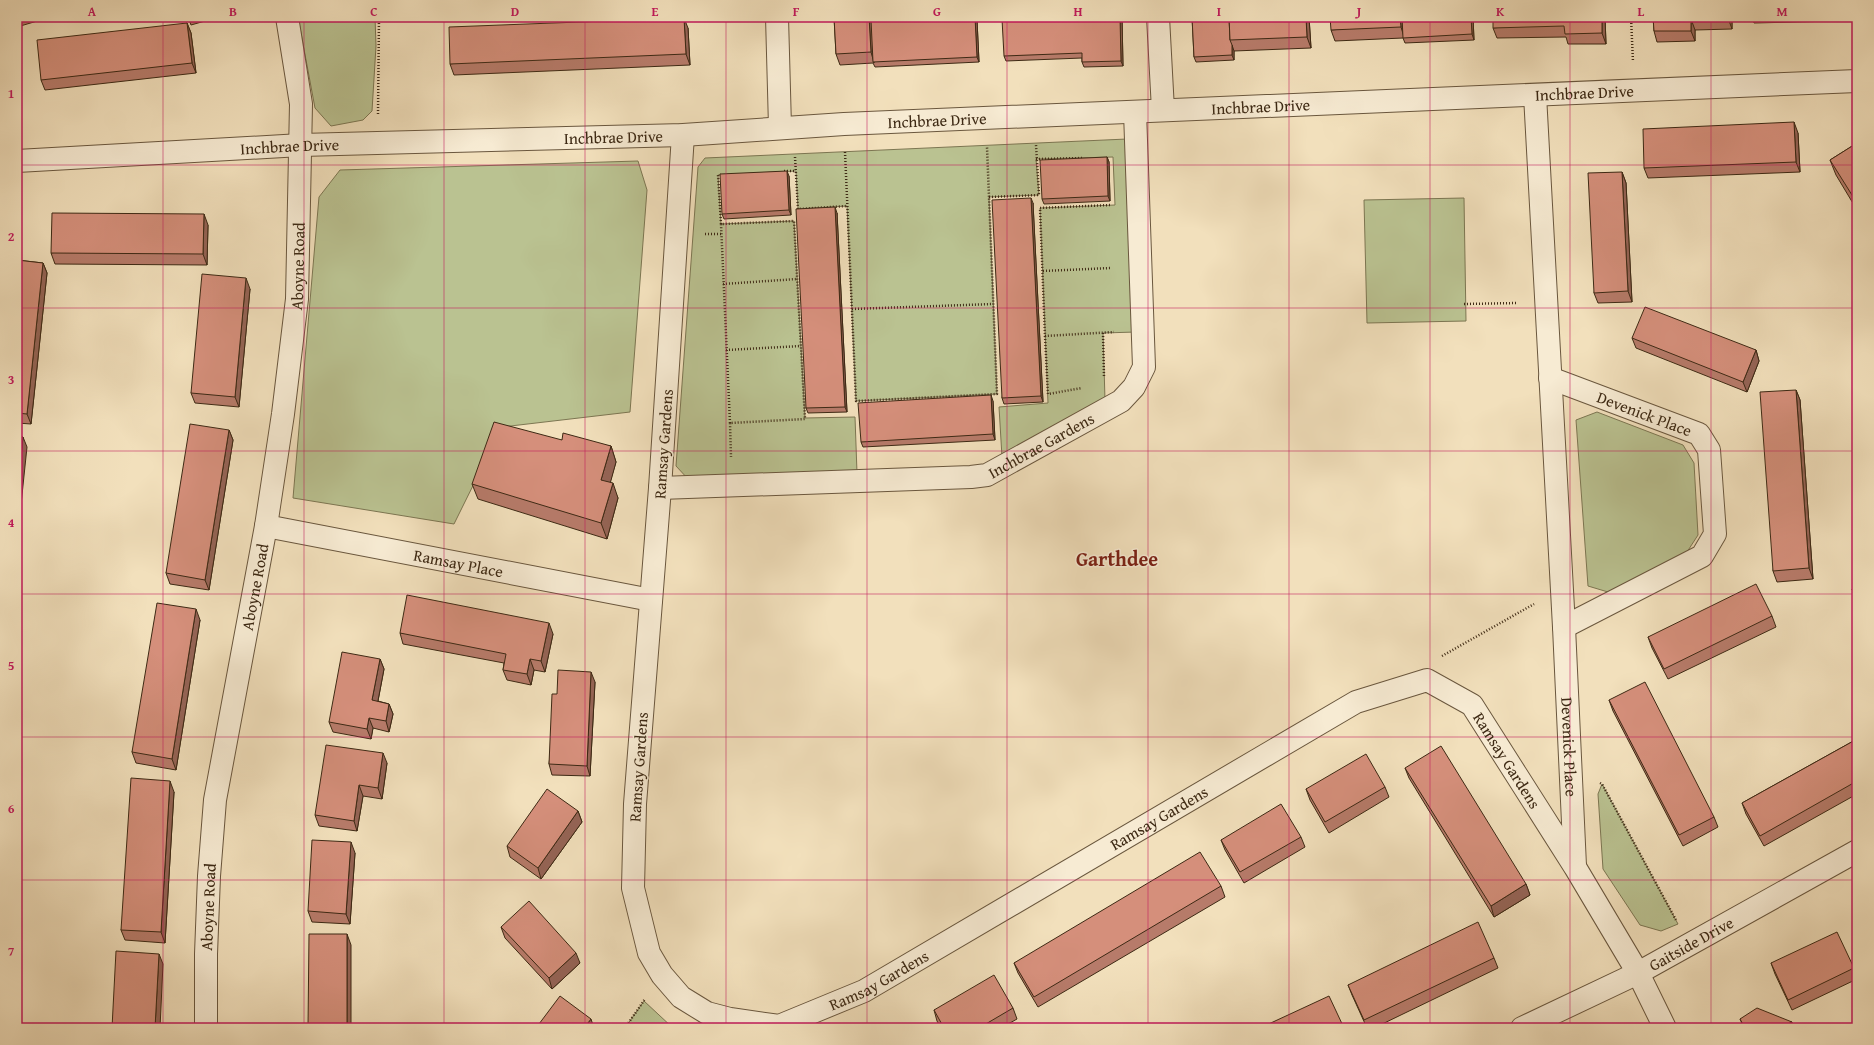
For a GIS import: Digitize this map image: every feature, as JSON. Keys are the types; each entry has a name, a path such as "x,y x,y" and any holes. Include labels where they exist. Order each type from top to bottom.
{"street":[{"name":"Aboyne Road","path":"206,1028 206,954 209,876 215,800 266,526 283,414 297,299 301,104 287,17"},
{"path":"777,17 787,127"},
{"path":"1158,17 1163,110"},
{"name":"Inchbrae Drive","path":"17,161 301,145 683,135 844,124 1857,81"},
{"name":"Devenick Place","path":"1535,95 1562,588 1575,867"},
{"name":"Inchbrae Gardens","path":"660,488 971,477 987,475 1121,401 1140,377 1144,367 1135,112"},
{"name":"Ramsay Gardens","path":"683,135 660,488 635,804 633,888 649,953 662,975 681,997 707,1012 730,1019 779,1026 864,991 1356,702 1427,680 1472,706 1575,867 1638,973 1665,1028"},
{"name":"Devenick Place","path":"1550,378 1699,434 1709,450 1715,534 1702,556 1564,627"},
{"name":"Ramsay Place","path":"266,526 651,600"},
{"name":"Gaitside Drive","path":"1522,1028 1638,973 1857,851"}],"path":[{"path":"379,17 378,120 384,144"},
{"path":"1631,17 1634,91"},
{"path":"989,196 1039,195 1034,116"},
{"path":"844,124 856,401 998,394 986,118"},
{"path":"787,127 796,171 798,209 847,206"},
{"path":"1036,159 1090,158"},
{"path":"780,172 796,171"},
{"path":"725,175 718,175 733,485"},
{"path":"1083,388 1048,394 1040,208 1115,205"},
{"path":"721,224 794,220 805,418 730,424"},
{"path":"1043,271 1118,268"},
{"path":"723,284 797,279"},
{"path":"1464,304 1546,302"},
{"path":"852,309 993,304"},
{"path":"1045,336 1120,332"},
{"path":"1103,333 1104,385"},
{"path":"726,350 801,346"},
{"path":"1427,680 1436,659 1562,588"},
{"path":"1570,775 1602,784 1690,945"},
{"path":"625,1028 662,975"}],"green space":[{"path":"298,17 375,17 376,46 372,111 363,120 331,126 315,108"},
{"path":"1127,139 1136,332 1103,333 1105,400 1002,457 999,407 1048,403 1040,208 1115,205 1113,157 1036,159 1039,195 989,197 997,394 856,401 847,206 798,209 796,171 718,175 721,224 794,221 805,418 855,417 857,473 689,480 676,466 698,167 705,158"},
{"path":"638,161 647,190 630,412 502,427 454,524 293,498 319,197 340,170"},
{"path":"1464,198 1466,321 1367,323 1364,200"},
{"path":"1597,412 1683,445 1694,463 1698,535 1687,552 1608,592 1588,586 1576,420"},
{"path":"1602,784 1678,924 1661,931 1640,925 1603,869 1598,794"},
{"path":"644,1001 673,1028 625,1028"}],"building":[{"path":"834,17 869,17 871,52 836,54"},
{"path":"928,17 975,17 977,57 873,62 871,20"},
{"path":"1120,17 1121,61 1082,62 1082,53 1004,56 1002,19"},
{"path":"1192,17 1229,17 1232,55 1194,57"},
{"path":"1229,17 1306,17 1307,37 1230,40"},
{"path":"1330,17 1400,17 1401,27 1331,30"},
{"path":"1402,17 1471,17 1472,34 1403,38"},
{"path":"1493,17 1602,17 1602,33 1565,34 1564,26 1493,28"},
{"path":"1653,17 1728,18 1691,19 1691,31 1654,31"},
{"path":"684,18 686,54 450,64 449,27"},
{"path":"187,23 192,63 41,80 37,40"},
{"path":"1794,122 1796,162 1644,168 1643,129"},
{"path":"1857,143 1857,203 1830,160"},
{"path":"1107,157 1108,196 1042,199 1040,160"},
{"path":"787,171 789,210 722,214 720,174"},
{"path":"1622,172 1628,291 1594,293 1588,173"},
{"path":"1031,198 1041,396 1002,398 992,200"},
{"path":"835,207 845,407 806,408 796,209"},
{"path":"52,213 204,214 203,254 51,253"},
{"path":"17,260 43,263 27,414 17,413"},
{"path":"202,274 246,278 235,397 191,393"},
{"path":"1645,307 1756,350 1743,382 1632,338"},
{"path":"1796,390 1809,568 1773,571 1760,392"},
{"path":"991,395 993,434 861,442 858,403"},
{"path":"494,422 562,440 563,433 611,446 601,480 613,483 601,523 472,484"},
{"path":"190,424 229,430 205,580 166,573"},
{"path":"17,436 23,437 17,497"},
{"path":"1756,584 1772,616 1664,669 1648,637"},
{"path":"1857,586 1857,599 1852,589"},
{"path":"407,595 549,623 541,661 530,659 527,674 503,670 506,654 400,633"},
{"path":"157,603 196,609 172,759 132,752"},
{"path":"342,652 380,659 372,700 389,704 386,721 369,718 367,729 329,722"},
{"path":"558,670 591,672 587,766 549,764 552,694 557,694"},
{"path":"1645,682 1714,817 1679,835 1609,700"},
{"path":"1857,739 1857,781 1760,836 1742,803"},
{"path":"326,745 383,753 378,788 359,785 354,821 315,815"},
{"path":"1441,746 1526,884 1491,906 1405,768"},
{"path":"1366,754 1385,787 1325,822 1306,789"},
{"path":"131,778 170,781 161,932 121,930"},
{"path":"547,789 578,811 538,868 507,846"},
{"path":"1281,804 1301,837 1240,872 1221,840"},
{"path":"312,840 351,842 346,914 308,911"},
{"path":"1200,852 1221,886 1034,997 1014,963"},
{"path":"529,901 576,953 549,978 501,927"},
{"path":"1478,922 1494,958 1364,1020 1348,985"},
{"path":"1837,932 1854,968 1788,1000 1771,963"},
{"path":"309,934 347,934 347,1028 308,1028"},
{"path":"116,951 159,954 155,1028 112,1028"},
{"path":"994,975 1013,1008 979,1028 944,1028 934,1010"},
{"path":"560,996 591,1019 584,1028 536,1028"},
{"path":"1329,996 1344,1028 1260,1028"},
{"path":"1757,1008 1792,1022 1780,1028 1745,1028 1740,1019"},
{"path":"1789,1024 1791,1028 1780,1028"}],"district":[{"name":"Garthdee","path":"1117,559"}]}
